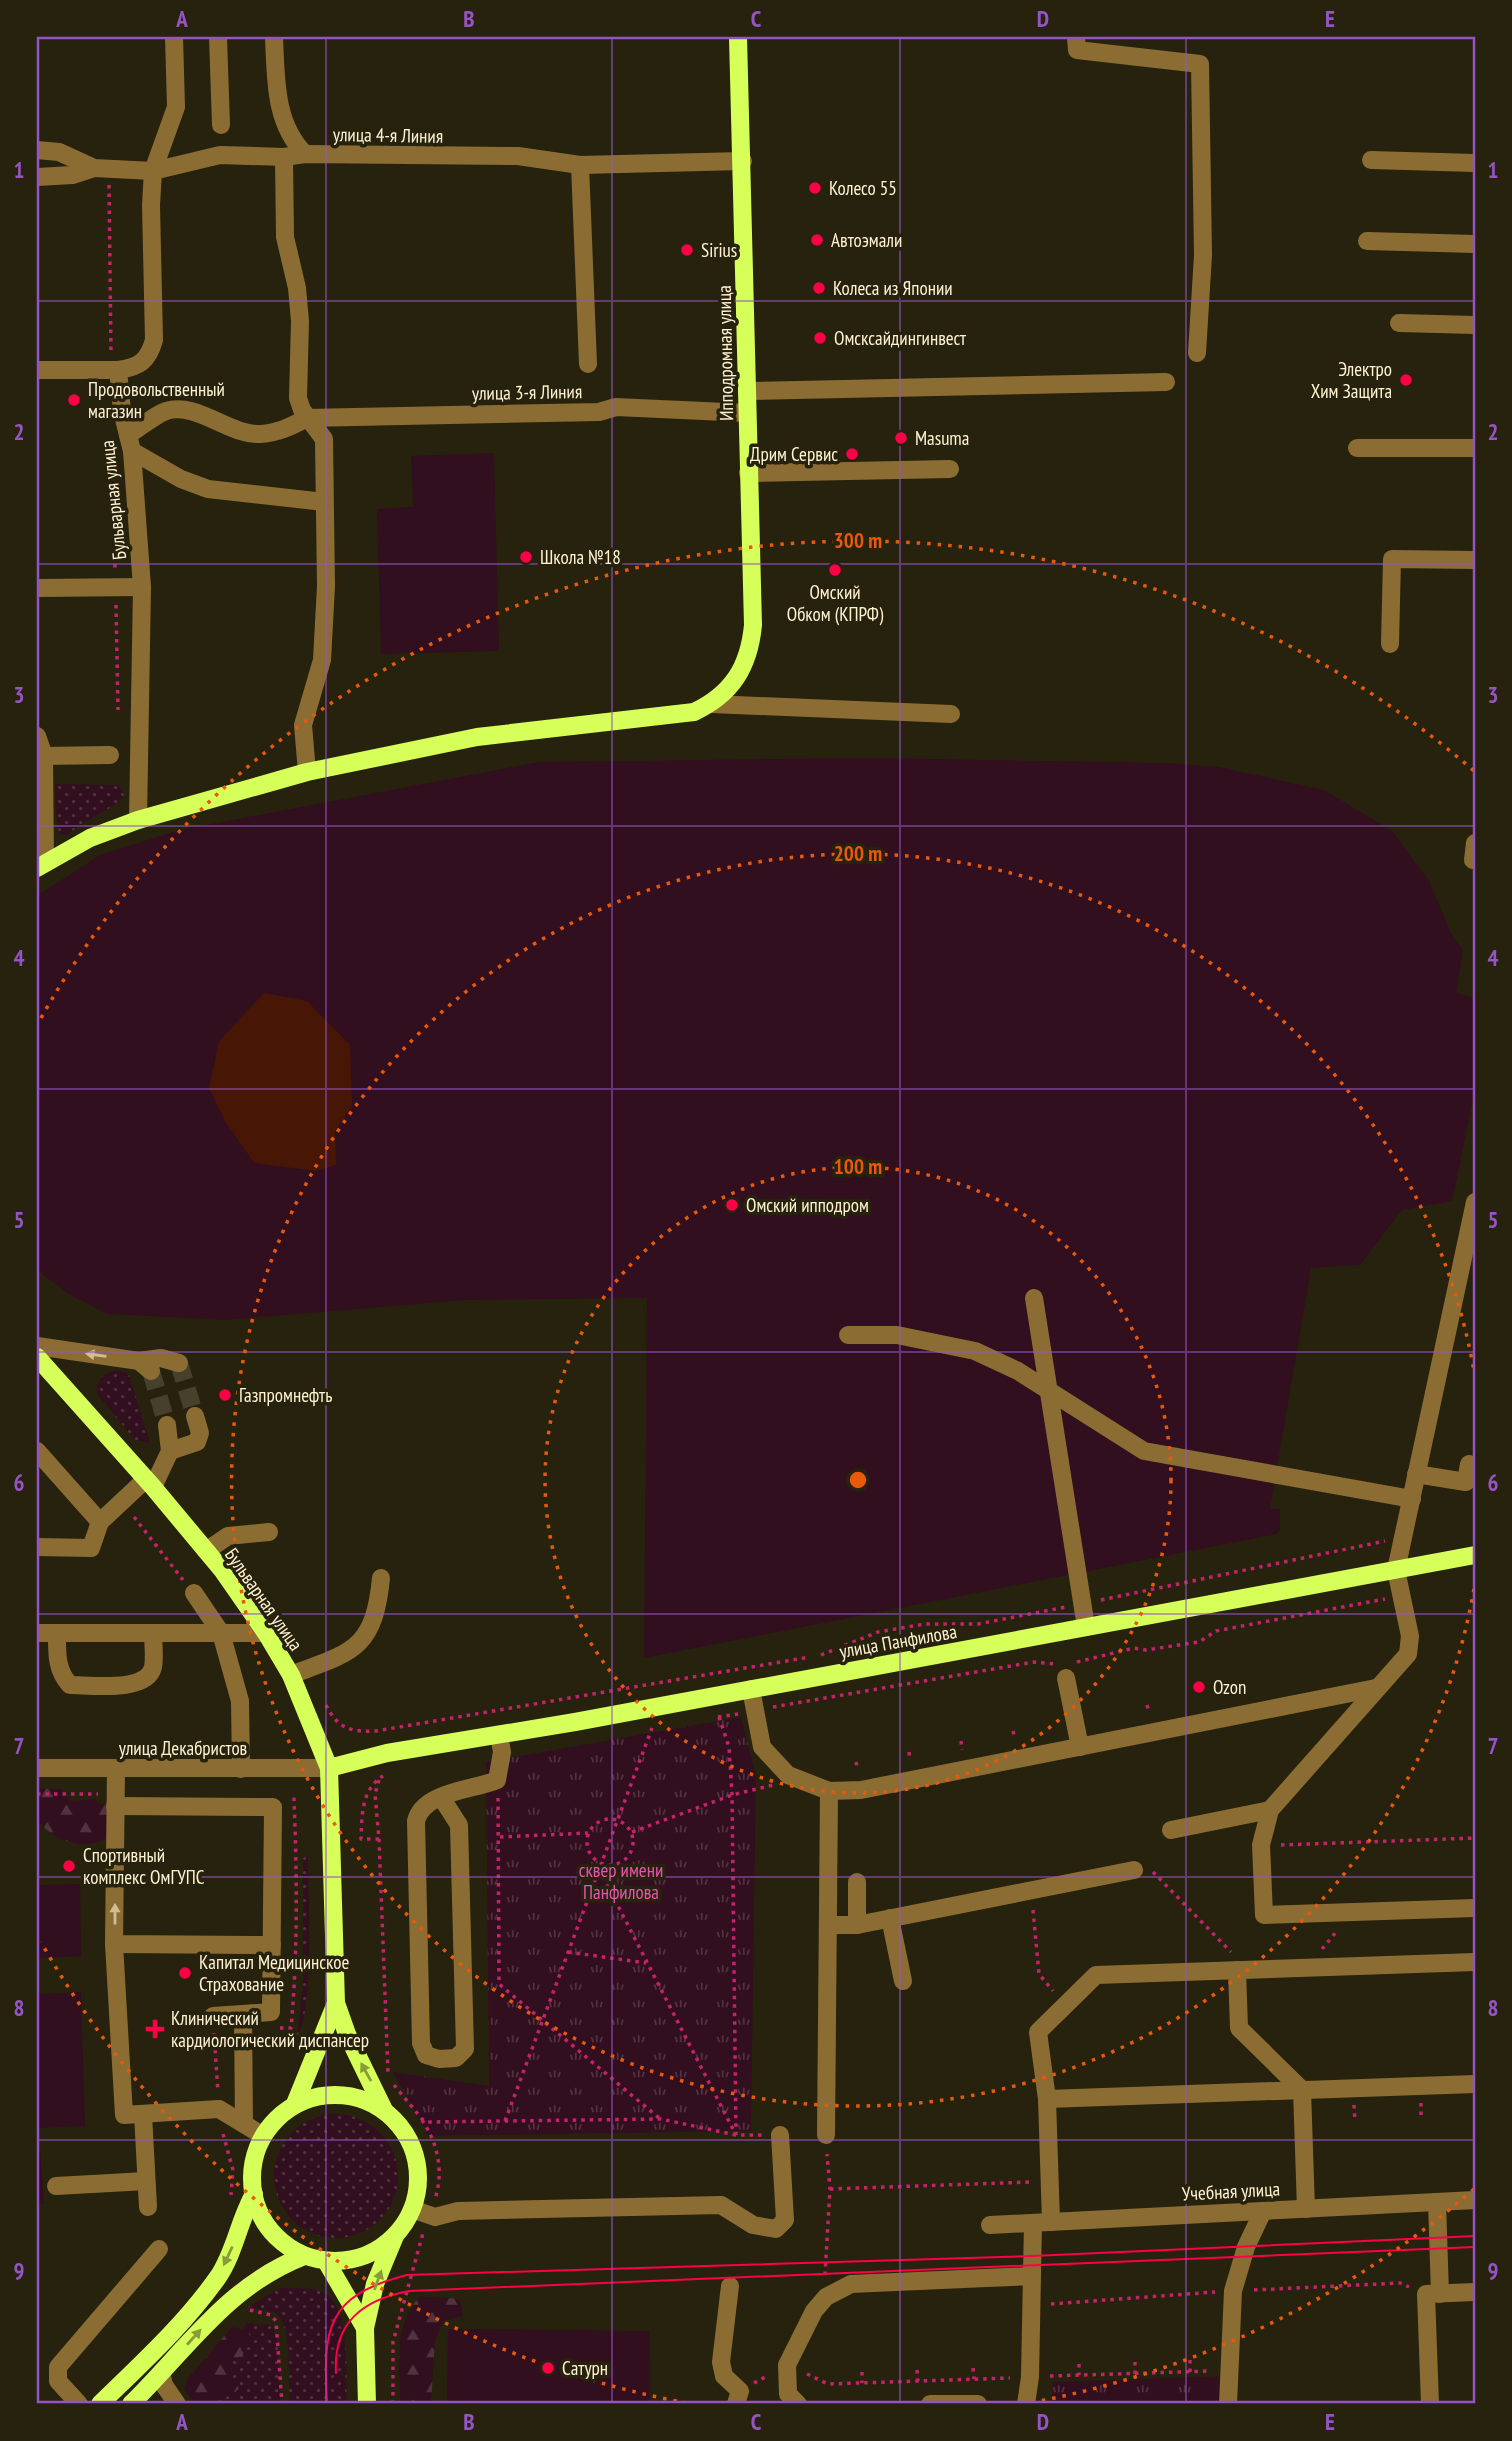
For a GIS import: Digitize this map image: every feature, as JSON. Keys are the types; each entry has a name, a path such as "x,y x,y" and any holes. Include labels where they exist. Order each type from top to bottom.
{"main road":[{"name":"Ипподромная улица","path":"712,704 732,687 744,667 753,625 738,37"},
{"path":"41,865 90,838 138,820 307,772 477,737 694,712 712,704"},
{"name":"Бульварная улица","path":"37,1357 150,1483 206,1551 267,1633 291,1675 329,1768 336,2003 347,2034 384,2110"},
{"name":"улица Панфилова","path":"329,1768 387,1754 1475,1555"},
{"name":"Бульварная улица","path":"295,2104 336,2003"},
{"path":"367,2404 365,2328 375,2284 397,2233 412,2209 418,2182 415,2154 403,2130 384,2110 356,2097 325,2094 295,2104 276,2117 262,2135 253,2167 254,2194 266,2226 283,2244 304,2256 326,2261 356,2259 378,2249 397,2233"},
{"path":"100,2404 194,2308 219,2276 231,2252 244,2210 254,2194"},
{"path":"131,2404 240,2290 264,2274 304,2256"},
{"path":"326,2261 365,2328"}],"street":[{"path":"37,370 136,368 149,357 155,340 151,205 153,171 176,107 174,37"},
{"path":"218,37 221,125"},
{"path":"274,37 275,75 283,121 293,142 305,154"},
{"path":"1076,37 1077,50 1200,64 1203,255 1197,353"},
{"name":"улица 4-я Линия","path":"37,150 59,152 94,168 153,171 220,155 518,156 580,165 743,161"},
{"path":"284,157 285,237 298,288 300,321 298,398 307,418 324,439 326,586 322,660 303,724 307,772"},
{"path":"1371,160 1475,163"},
{"path":"580,165 588,365"},
{"path":"37,177 73,175 94,168"},
{"path":"1367,241 1475,244"},
{"path":"1399,323 1475,325"},
{"name":"Бульварная улица","path":"118,370 122,411 130,443 142,587 138,820"},
{"path":"747,391 1166,383"},
{"name":"улица 3-я Линия","path":"307,418 599,412 616,407 747,413"},
{"path":"307,418 283,430 259,434 238,431 180,409 165,412 130,443 181,479 208,489 324,502"},
{"path":"1357,448 1475,448"},
{"path":"748,473 950,469"},
{"path":"1390,644 1392,559 1475,560"},
{"path":"37,588 142,587"},
{"path":"712,704 951,714"},
{"path":"37,736 44,755 41,865"},
{"path":"44,755 110,755"},
{"path":"1475,1202 1396,1570 1410,1636 1408,1654 1270,1810 1261,1845 1264,1915 1475,1908"},
{"path":"1034,1298 1086,1627"},
{"path":"848,1335 897,1335 975,1351 1018,1371 1144,1451 1412,1499"},
{"path":"37,1346 145,1366 162,1358 179,1363"},
{"path":"170,1451 197,1442 200,1433 195,1416"},
{"path":"37,1547 91,1548 100,1522 122,1502 150,1483 170,1451 167,1425"},
{"path":"37,1451 100,1522"},
{"path":"1416,1474 1466,1482 1469,1464"},
{"path":"206,1551 228,1536 269,1532"},
{"path":"291,1675 347,1654 366,1638 379,1602 381,1577"},
{"path":"194,1593 221,1633 240,1701 241,1769"},
{"path":"37,1633 267,1633"},
{"path":"57,1633 61,1676 70,1685 129,1685 143,1681 153,1669 153,1633"},
{"path":"1065,1671 1080,1746"},
{"path":"751,1689 762,1747 788,1775 829,1791 862,1790 1376,1688"},
{"path":"441,1797 459,1825 465,2049 456,2058 439,2059 426,2055 421,2043 417,1815 441,1797 497,1780 502,1752 499,1735"},
{"name":"улица Декабристов","path":"37,1768 116,1776 241,1769 329,1768"},
{"path":"116,1776 114,1944 124,2115 219,2109 262,2135"},
{"path":"826,2135 829,1791"},
{"path":"115,1806 273,1807 271,2012 214,2016"},
{"path":"1171,1830 1270,1810"},
{"path":"828,1925 857,1925 1134,1870"},
{"path":"857,1882 857,1925"},
{"path":"890,1919 903,1981"},
{"path":"114,1944 272,1945"},
{"path":"1026,2404 1030,2377 1032,2276 1050,2182 1047,2099 1038,2032 1096,1975 1475,1962"},
{"path":"1237,1970 1239,2028 1302,2091 1306,2209"},
{"path":"243,2014 244,2124"},
{"path":"1047,2099 1475,2084"},
{"path":"143,2114 148,2207"},
{"path":"412,2209 429,2216 441,2217 458,2211 721,2205 753,2225 776,2229 785,2220 780,2135"},
{"path":"56,2186 146,2181"},
{"name":"Учебная улица","path":"990,2225 1475,2200"},
{"path":"1430,2404 1437,2202"},
{"path":"1228,2404 1233,2291 1247,2246 1263,2211"},
{"path":"79,2404 58,2381 58,2367 159,2249"},
{"path":"797,2404 788,2394 787,2365 814,2311 837,2289 851,2284 1032,2276"},
{"path":"730,2286 721,2362 724,2376 738,2398"},
{"path":"1433,2294 1475,2292"},
{"path":"161,2373 164,2385 177,2404"},
{"path":"930,2404 978,2404"}],"path":[{"path":"122,1502 194,1593"},
{"path":"325,1702 332,1718 342,1728 376,1731 824,1654 878,1632 925,1625 978,1624 1403,1538"},
{"path":"1075,1662 1133,1648 1146,1650 1199,1642 1216,1631 1402,1597"},
{"path":"706,1719 1034,1662 1065,1671"},
{"path":"1147,1704 1150,1718"},
{"path":"719,1717 729,1747 732,1795 736,2135"},
{"path":"639,1730 665,1725"},
{"path":"505,2121 652,1728"},
{"path":"961,1741 963,1755"},
{"path":"379,1839 361,1839 365,1797 379,1777 390,1771"},
{"path":"37,1794 99,1794 116,1776"},
{"path":"379,1777 374,1794 379,1839 388,2071 393,2083 435,2138 439,2171 438,2190 416,2254 409,2291 397,2320 393,2342 393,2404"},
{"path":"497,1780 499,1984 661,2119"},
{"path":"632,1832 732,1795"},
{"path":"617,1819 632,1832 632,1850 627,1858 610,1865 601,1863 589,1851 589,1833 600,1821 617,1819"},
{"path":"499,1837 589,1833"},
{"path":"1261,1845 1475,1838"},
{"path":"599,1869 736,2135"},
{"path":"1134,1870 1152,1871 1233,1954 1237,1970"},
{"path":"1031,1891 1039,1975 1065,2006"},
{"path":"1305,1968 1354,1912"},
{"path":"568,1952 647,1963"},
{"path":"214,2016 219,2109 233,2170 228,2205"},
{"path":"173,2018 188,2017"},
{"path":"422,2119 661,2119 736,2135 780,2135"},
{"path":"824,2257 830,2189 826,2135"},
{"path":"830,2189 1050,2182"},
{"path":"1032,2305 1400,2283 1433,2294"},
{"path":"242,2309 259,2311 276,2321 282,2404"},
{"path":"1190,2360 1190,2372"},
{"path":"1135,2362 1135,2374"},
{"path":"1079,2364 1079,2375"},
{"path":"738,2398 787,2365"},
{"path":"974,2368 974,2379"},
{"path":"917,2370 918,2381"},
{"path":"828,2384 1231,2370"},
{"path":"862,2372 862,2383"}],"green space":[{"path":"494,453 499,651 381,654 377,509 413,507 411,456"},
{"name":"Омский ипподром","path":"870,758 1166,763 1219,767 1324,790 1392,831 1429,881 1451,933 1463,950 1456,993 1475,998 1475,1090 1452,1201 1402,1210 1360,1265 1311,1268 1270,1509 1280,1509 1280,1531 1277,1534 644,1658 647,1298 465,1300 225,1320 107,1314 69,1294 37,1270 37,896 100,855 180,830 539,762"},
{"path":"55,784 118,785 125,795 119,802 61,835 57,826"},
{"path":"116,1370 127,1373 130,1378 150,1443 135,1440 97,1394 101,1378"},
{"name":"сквер имени Панфилова","path":"741,1717 756,1776 751,2131 429,2136 393,2072 489,2086 486,1762"},
{"path":"37,1789 62,1789 70,1801 93,1799 112,1809 111,1838 80,1844 62,1840 54,1835 37,1821"},
{"path":"303,1857 308,1857 308,1978 303,2022 297,2036 303,1984"},
{"path":"80,1884 81,1956 37,1958 37,1885"},
{"path":"81,1992 85,2126 37,2128 37,1994"},
{"path":"336,2114 360,2119 380,2132 393,2152 398,2176 393,2200 380,2220 360,2233 336,2238 312,2233 292,2220 279,2200 274,2176 279,2152 292,2132 312,2119"},
{"path":"37,2152 40,2152 44,2203 37,2204"},
{"path":"281,2288 315,2290 325,2293 333,2301 343,2328 347,2404 290,2404 287,2341 281,2319 275,2313 248,2307"},
{"path":"420,2296 460,2299 463,2316 443,2321 435,2341 431,2404 400,2404 401,2334 411,2308"},
{"path":"246,2323 272,2325 277,2339 281,2404 230,2404 225,2399 222,2404 199,2404"},
{"path":"232,2327 247,2330 252,2340 243,2354 231,2363 231,2374 239,2389 216,2404 196,2404 184,2390 188,2378"},
{"name":"Сатурн","path":"448,2329 650,2331 649,2404 447,2404"},
{"path":"1224,2376 1225,2401 1053,2404 1052,2382"}],"shaded area":[{"path":"264,993 307,1001 350,1045 352,1106 335,1131 336,1165 316,1171 254,1163 225,1121 209,1088 219,1041"}],"tunnel":[{"path":"179,1363 195,1416"},
{"path":"151,1371 167,1425"}],"tram line":[{"path":"327,2404 326,2355 335,2319 345,2305 359,2293 407,2275 1032,2256 1475,2236"},
{"path":"336,2373 336,2355 345,2327 364,2308 392,2295 409,2291 1475,2247"}],"place":[{"name":"Колесо 55","path":"815,188"},
{"name":"Автоэмали","path":"817,240"},
{"name":"Sirius","path":"687,250"},
{"name":"Колеса из Японии","path":"819,288"},
{"name":"Омсксайдингинвест","path":"820,338"},
{"name":"Электро Хим Защита","path":"1406,380"},
{"name":"Продовольственный магазин","path":"74,400"},
{"name":"Masuma","path":"901,438"},
{"name":"Дрим Сервис","path":"852,454"},
{"name":"Школа №18","path":"526,557"},
{"name":"Омский Обком (КПРФ)","path":"835,570"},
{"name":"Омский ипподром","path":"732,1205"},
{"name":"Газпромнефть","path":"225,1395"},
{"name":"Ozon","path":"1199,1687"},
{"name":"Спортивный комплекс ОмГУПС","path":"69,1866"},
{"name":"Капитал Медицинское Страхование","path":"185,1973"},
{"name":"Клинический кардиологический диспансер","path":"155,2029"},
{"name":"Сатурн","path":"548,2368"}]}
